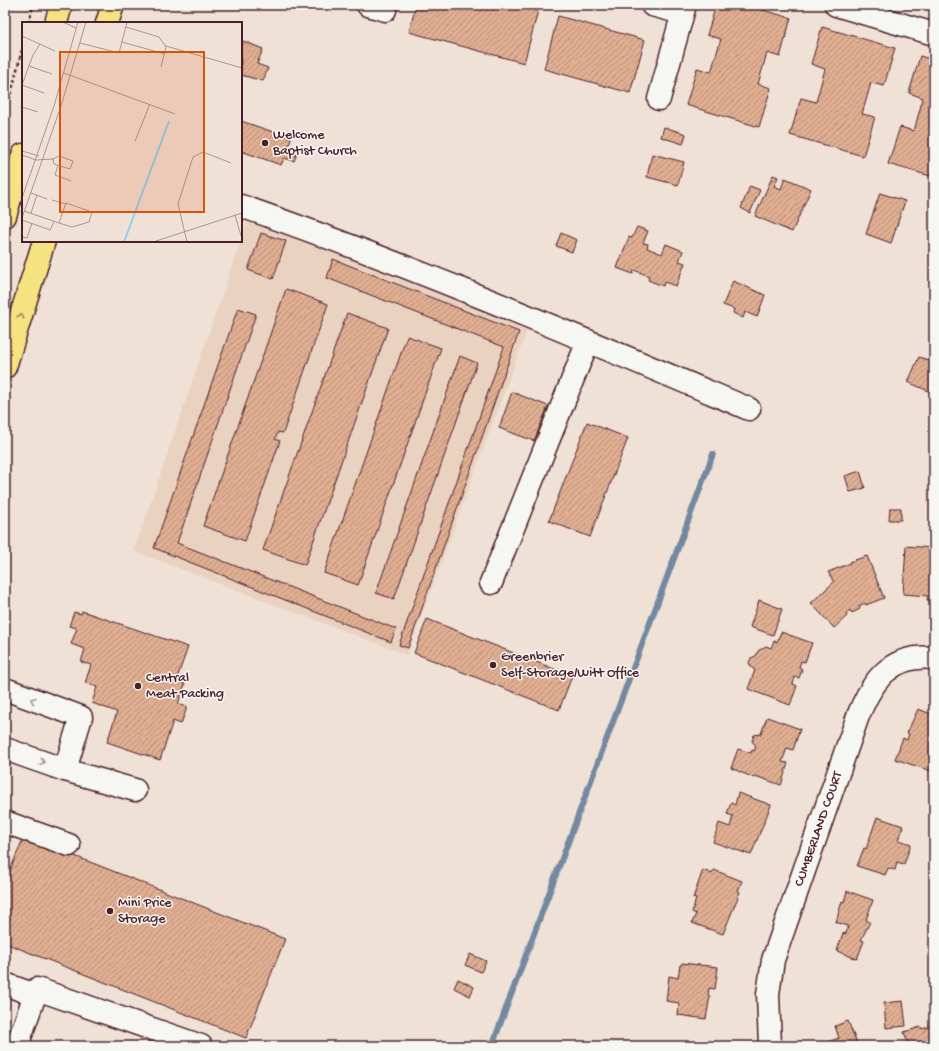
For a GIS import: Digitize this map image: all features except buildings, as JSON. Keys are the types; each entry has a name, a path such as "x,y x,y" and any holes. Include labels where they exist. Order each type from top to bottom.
{"main road":[{"path":"56,22 61,5"},
{"path":"107,22 113,5"},
{"path":"5,216 22,158"},
{"path":"5,367 44,242"}],"street":[{"path":"652,5 684,9 659,99"},
{"path":"836,5 934,34"},
{"path":"242,206 309,230 485,298 749,408"},
{"path":"491,583 588,341"},
{"name":"CUMBERLAND COURT","path":"770,1046 768,994 773,960 858,716 868,692 874,682 888,669 905,661 934,658"},
{"path":"5,690 81,717 65,770"},
{"path":"5,749 65,770 135,790"},
{"path":"5,822 69,845"},
{"path":"5,984 35,995"},
{"path":"17,1046 37,989 202,1046"}],"path":[{"path":"29,22 33,5"},
{"path":"5,117 22,50"}],"shaded area":[{"path":"248,219 531,320 407,655 134,551 240,242 242,242 242,236"}],"waterway":[{"path":"492,1046 713,454"}],"place":[{"name":"Welcome Baptist Church","path":"265,143"},
{"name":"Greenbrier Self-Storage/Witt Office","path":"493,665"},
{"name":"Central Meat Packing","path":"138,686"},
{"name":"Mini Price Storage","path":"110,911"}]}
